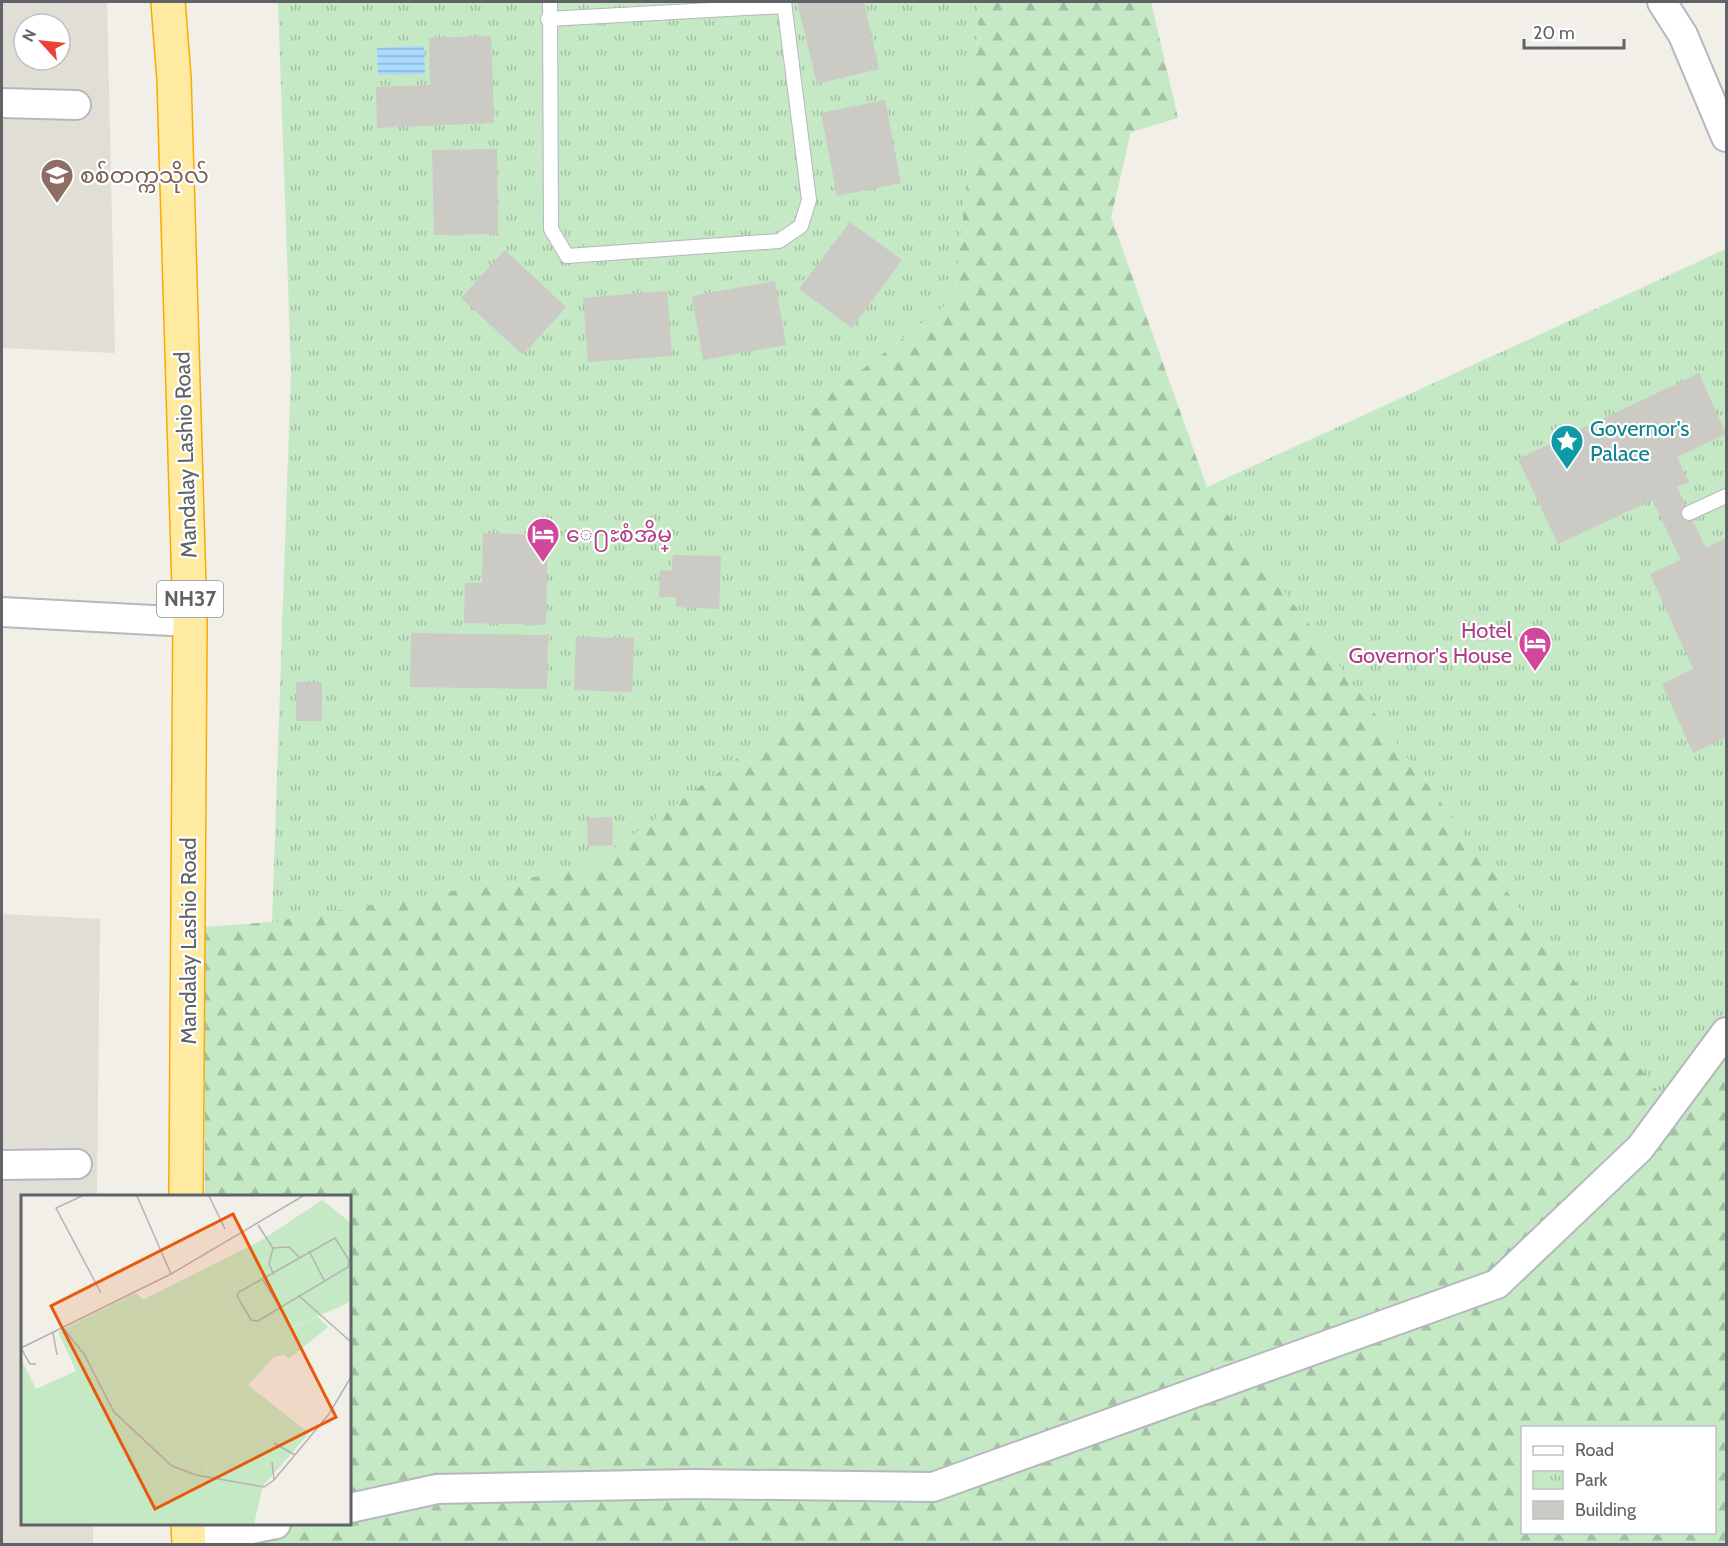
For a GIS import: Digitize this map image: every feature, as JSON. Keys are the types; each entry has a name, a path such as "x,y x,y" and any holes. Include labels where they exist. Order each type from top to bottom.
{"highway":[{"name":"Mandalay Lashio Road","path":"168,2 174,79 190,622 186,1195"}],"street":[{"path":"1662,2 1683,35 1726,137"},
{"path":"2,103 76,105"},
{"path":"2,612 190,622"},
{"path":"351,1508 437,1489 693,1484 933,1487 1497,1284 1640,1148 1726,1032"},
{"path":"2,1165 77,1164"},
{"path":"188,1537 269,1525"}],"lane":[{"path":"548,19 784,4 809,200 801,226 779,241 567,256 551,229 548,19 550,2"},
{"path":"1689,513 1726,496"}],"shaded area":[{"name":"စစ်‌တက္ကသိုလ်","path":"2,2 107,2 115,353 2,348"},
{"path":"2,914 100,919 97,1195 21,1195 21,1525 93,1525 93,1544 2,1544"}],"green space":[{"name":"ေ႐ႊစံအိမ္","path":"278,2 979,2 970,148 954,299 801,416 801,710 682,800 586,868 272,922 291,370"},
{"path":"979,2 1151,2 1178,118 1131,132 1111,217 1207,487 1726,1025 1726,1544 196,1544 197,1525 351,1525 351,1195 205,1195 205,927 272,922 801,710 801,416 954,299 970,148"},
{"name":"Hotel Governor's House","path":"1726,249 1726,1025 1668,1105 1207,487"}],"water":[{"path":"424,46 425,74 378,75 377,48"}],"building":[{"path":"797,2 864,2 879,69 817,84"},
{"path":"491,36 494,123 377,128 376,87 430,85 429,38"},
{"path":"885,100 901,183 837,196 821,113"},
{"path":"497,149 498,234 434,235 432,150"},
{"path":"850,222 902,260 852,328 799,289"},
{"path":"505,250 566,307 523,355 461,298"},
{"path":"775,281 786,345 703,360 692,296"},
{"path":"667,291 672,356 588,362 583,298"},
{"path":"1699,373 1726,434 1677,457 1689,482 1677,487 1706,548 1726,538 1726,737 1693,753 1662,684 1693,669 1650,574 1681,560 1652,500 1558,544 1518,459"},
{"path":"483,533 548,535 546,625 464,623 465,583 482,583"},
{"path":"673,555 721,556 719,609 676,607 676,597 659,597 660,570 672,571"},
{"path":"411,633 548,635 547,689 410,687"},
{"path":"576,637 634,638 632,692 574,690"},
{"path":"296,682 322,682 322,721 296,721"},
{"path":"612,817 613,845 588,846 587,818"}],"place":[{"name":"စစ်‌တက္ကသိုလ်","path":"57,204"},
{"name":"Governor's Palace","path":"1567,470"},
{"name":"ေ႐ႊစံအိမ္","path":"543,563"},
{"name":"Hotel Governor's House","path":"1535,672"}]}
